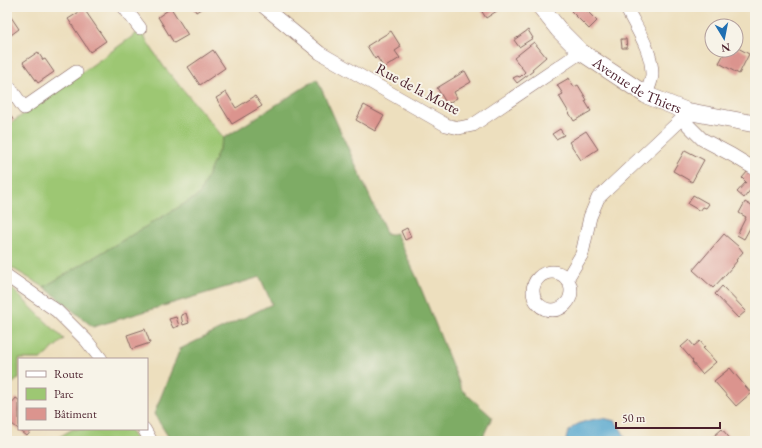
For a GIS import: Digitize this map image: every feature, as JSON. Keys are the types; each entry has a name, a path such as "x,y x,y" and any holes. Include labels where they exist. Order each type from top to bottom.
{"main road":[{"name":"Avenue de Thiers","path":"541,7 559,30 581,52 646,95 685,113 755,124"}],"street":[{"path":"124,7 140,28"},
{"name":"Rue de la Motte","path":"264,7 320,54 446,125 459,128 473,125 581,52"},
{"path":"626,7 647,48 651,64 652,75 646,95"},
{"path":"7,84 24,108 76,72"},
{"path":"685,113 688,125 702,139 755,169"},
{"path":"567,279 582,254 590,217 598,198 685,113"},
{"path":"7,276 57,311 86,340 101,358"},
{"path":"145,430 151,441"}],"green space":[{"path":"140,31 164,67 224,138 200,195 44,287 7,265 7,126"},
{"path":"317,79 387,235 396,233 416,276 462,390 492,417 481,441 245,441 244,437 233,441 171,441 154,414 180,349 272,304 260,277 93,327 44,287 199,195 224,138"},
{"path":"7,286 12,289 64,339 42,358 18,358 18,379 7,388"},
{"path":"71,430 130,430 137,441 52,441"}],"water":[{"path":"603,418 615,421 627,441 566,441 567,435 574,426 585,421"}],"building":[{"path":"193,7 204,7 196,12"},
{"path":"479,7 503,7 486,18"},
{"path":"576,7 583,7 597,21 589,29 571,11"},
{"path":"171,8 188,35 174,43 158,17"},
{"path":"84,9 106,41 90,52 68,19"},
{"path":"9,14 19,29 7,38 7,16"},
{"path":"528,30 533,38 519,47 514,40"},
{"path":"391,31 401,47 395,51 400,58 384,68 377,57 375,59 367,46"},
{"path":"621,39 626,39 627,48 622,48"},
{"path":"534,42 546,57 532,69 533,71 517,83 513,78 517,76 520,77 525,72 514,58"},
{"path":"213,50 225,68 200,85 188,67"},
{"path":"744,51 749,54 739,74 719,63 722,58 744,58"},
{"path":"38,52 54,72 38,83 23,62"},
{"path":"465,71 471,82 454,92 457,98 447,104 437,88"},
{"path":"569,78 574,87 578,85 587,100 585,101 591,111 574,121 559,96 563,94 557,85"},
{"path":"226,92 236,108 255,96 262,106 232,124 216,98"},
{"path":"364,105 384,116 375,131 356,120"},
{"path":"10,114 13,120 7,124 7,116"},
{"path":"560,129 564,135 556,139 552,134"},
{"path":"586,131 598,149 581,160 569,142"},
{"path":"685,150 704,160 692,182 673,171"},
{"path":"748,171 755,177 755,184 744,198 737,192 746,182 742,178"},
{"path":"693,195 709,204 706,208 703,207 700,211 688,204"},
{"path":"745,202 755,208 755,219 744,239 737,235 746,217 739,213"},
{"path":"407,228 411,237 405,240 401,231"},
{"path":"724,234 743,252 713,288 693,270"},
{"path":"722,286 746,311 738,318 715,294"},
{"path":"186,313 189,323 183,325 181,315"},
{"path":"176,317 179,326 173,328 169,319"},
{"path":"145,329 150,343 132,349 127,335"},
{"path":"689,340 694,346 700,341 705,347 703,348 716,362 702,374 681,347"},
{"path":"730,368 751,393 736,406 714,381"},
{"path":"16,398 18,399 18,429 7,420 7,409"},
{"path":"722,429 732,441 708,441 714,436"},
{"path":"20,430 32,430 27,436"}]}
